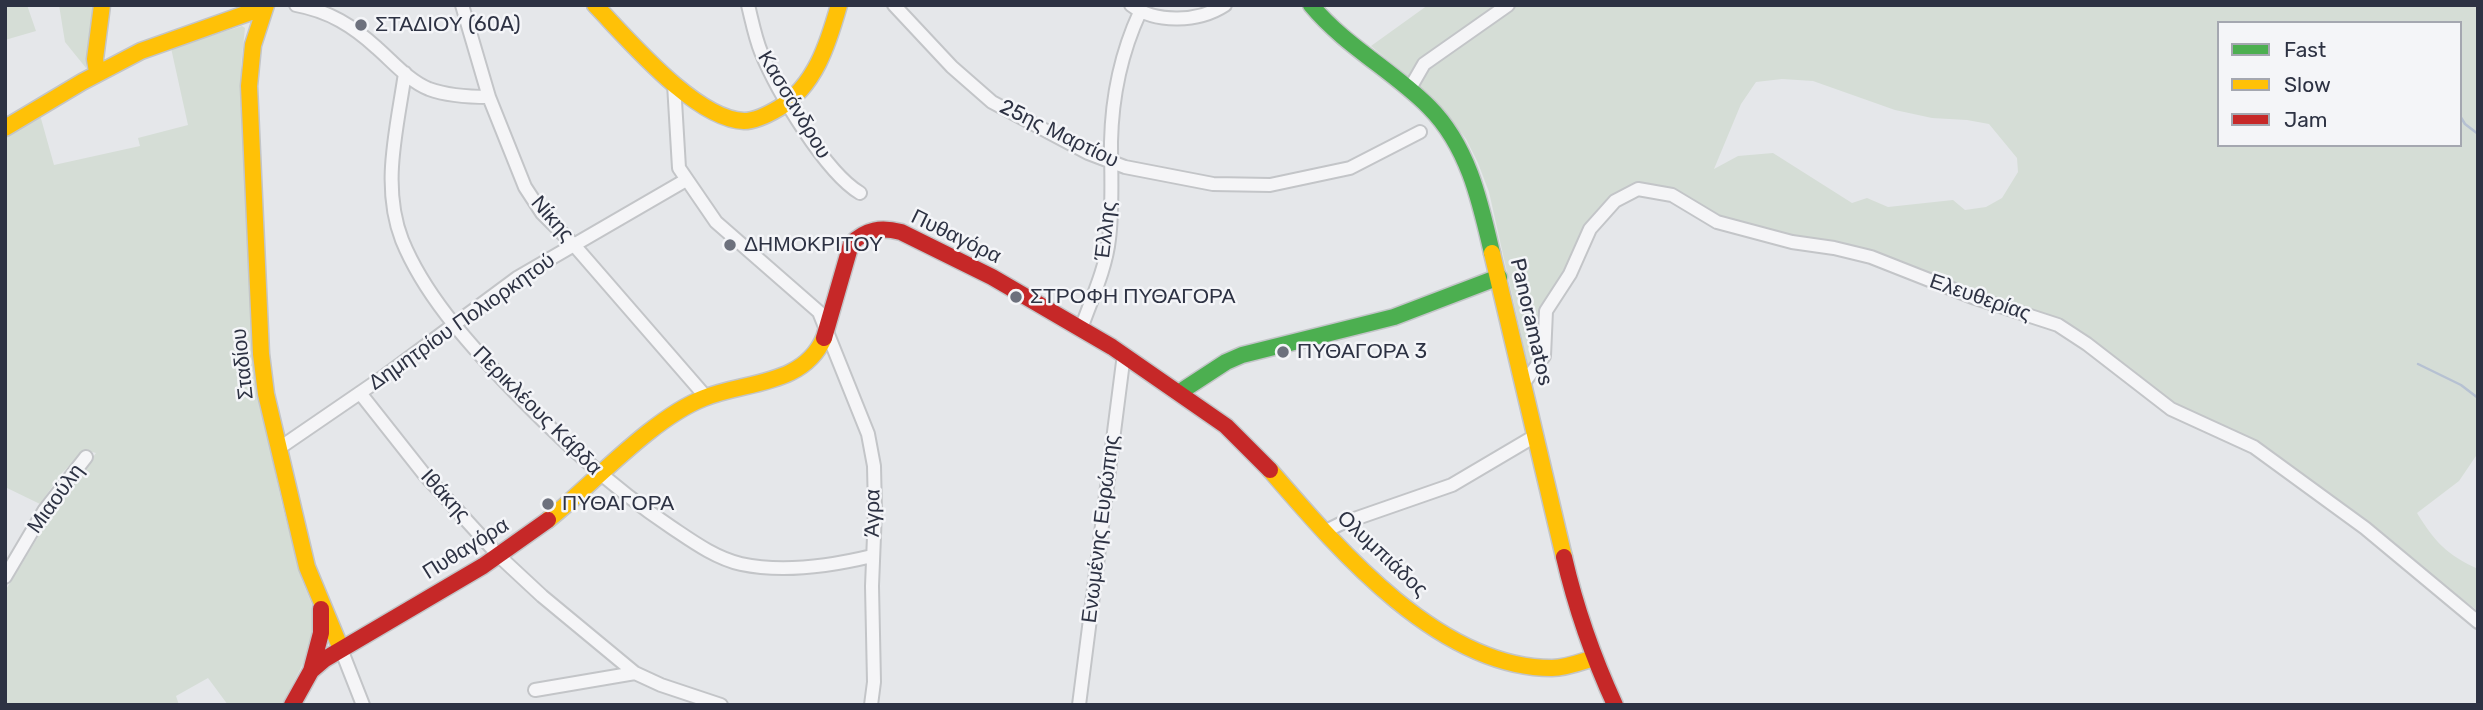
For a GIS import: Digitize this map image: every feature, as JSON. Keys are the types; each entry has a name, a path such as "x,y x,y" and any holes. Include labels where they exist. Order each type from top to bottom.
{"street":[{"path":"97,72 95,59 102,5"},
{"path":"296,5 337,17 423,86 461,96 489,97"},
{"name":"Νίκης","path":"462,5 489,97 525,187 542,213 574,245 706,397"},
{"path":"595,5 674,84 722,116 744,121 789,104 814,71 832,31 839,5"},
{"name":"Κασσάνδρου","path":"748,5 760,51 789,104 820,154 860,193"},
{"name":"25ης Μαρτίου","path":"894,5 941,56 985,97 1112,163 1213,184 1270,186 1350,168 1420,132"},
{"path":"1136,8 1163,17 1185,18 1225,5"},
{"name":"Panoramatos","path":"1311,5 1343,40 1409,90 1441,120 1463,156 1480,203 1499,277 1570,584 1594,658 1615,705"},
{"path":"1409,90 1424,64 1508,5"},
{"path":"5,128 97,72 163,42 267,6"},
{"name":"Σταδίου","path":"267,6 252,55 250,103 261,354 266,394 307,567 363,705"},
{"name":"Έλλης","path":"1082,326 1099,279 1109,238 1115,88 1136,8"},
{"name":"Περικλέους Κάβδα","path":"405,73 391,164 391,197 402,239 421,278 453,323 552,430 600,475 643,508 711,552 741,564 809,566 844,563 872,556"},
{"name":"Άγρα","path":"674,84 679,168 716,222 821,315 868,434 874,466 875,511 872,556 874,682 871,705"},
{"name":"Δημητρίου Πολιορκητού","path":"278,449 360,393 517,278 687,180"},
{"name":"Ελευθερίας","path":"1523,384 1544,356 1546,311 1570,274 1590,229 1615,201 1638,188 1672,195 1717,222 1793,242 1871,257 1975,298 2058,325 2087,344 2171,410 2254,447 2365,528 2478,622"},
{"name":"Πυθαγόρα","path":"292,705 311,671 341,649 499,556 533,532 661,426 706,397 772,380 795,371 816,352 827,329 851,244 860,234 878,229 909,235 1082,326 1180,392"},
{"path":"1180,392 1242,355 1394,317 1499,277"},
{"name":"Ενωμένης Ευρώπης","path":"1079,705 1124,354"},
{"name":"Ολυμπιάδος","path":"1180,392 1229,428 1326,531 1413,612 1443,634 1497,660 1532,667 1560,667 1594,658"},
{"name":"Ιθάκης","path":"360,393 424,474 499,556 552,605 635,673 720,705"},
{"path":"1326,531 1452,485 1535,436"},
{"name":"Μιαούλη","path":"5,577 44,511 86,457"},
{"path":"311,671 323,621 320,600"},
{"path":"535,690 635,673"}],"shaded area":[{"path":"5,5 27,5 36,31 5,40"},
{"path":"59,5 94,5 86,68 65,42"},
{"path":"1428,5 2478,5 2478,453 2459,481 2417,513 2442,546 2478,569 2478,611 2330,497 2182,413 2099,351 2007,304 1876,256 1747,227 1640,188 1613,200 1552,297 1538,358 1528,366 1489,192 1466,139 1432,97 1371,46","holes":["1782,79 1813,81 1895,110 1932,118 1989,124 2017,158 2018,172 2002,198 1986,207 1965,210 1953,200 1888,207 1867,198 1852,203 1773,153 1738,156 1714,169 1741,104 1756,82"]},
{"path":"242,26 245,28 241,66 255,380 282,504 302,580 315,612 314,642 282,705 228,705 208,678 176,696 179,705 5,705 5,591 52,514 96,453 85,450 61,474 40,504 5,487 5,138 40,115 54,165 140,146 138,138 188,125 171,48"}],"waterway":[{"path":"2462,119 2478,134"},
{"path":"2418,364 2461,385 2478,398"}],"traffic: fast":[{"path":"1311,5 1339,33 1415,94 1442,122 1454,139 1471,175 1492,253"},
{"path":"1180,392 1226,362 1242,355 1394,317 1499,277"}],"traffic: slow":[{"path":"97,72 95,59 102,5"},
{"path":"266,5 253,45 249,86 261,354 266,394 307,567 341,649"},
{"path":"595,5 644,56 684,92 725,117 744,121 775,110 802,88 825,49 839,5"},
{"path":"5,128 141,51 265,7"},
{"path":"1492,253 1564,557"},
{"path":"548,520 664,420 704,398 788,374 815,354 824,338"},
{"path":"1270,470 1359,567 1394,599 1431,626 1470,648 1510,663 1557,668 1594,658"}],"traffic: jam":[{"path":"824,338 851,244 874,230 901,232 992,277 1112,347 1226,426 1270,470"},
{"path":"292,705 311,671 325,659 483,566 548,520"},
{"path":"1564,557 1586,632 1615,705"},
{"path":"311,671 321,633 321,609"}],"place":[{"name":"ΣΤΑΔΙΟΥ (60A)","path":"361,25"},
{"name":"ΔΗΜΟΚΡΙΤΟΥ","path":"730,245"},
{"name":"ΣΤΡΟΦΗ ΠΥΘΑΓΟΡΑ","path":"1016,297"},
{"name":"ΠΥΘΑΓΟΡΑ 3","path":"1283,352"},
{"name":"ΠΥΘΑΓΟΡΑ","path":"548,504"}]}
